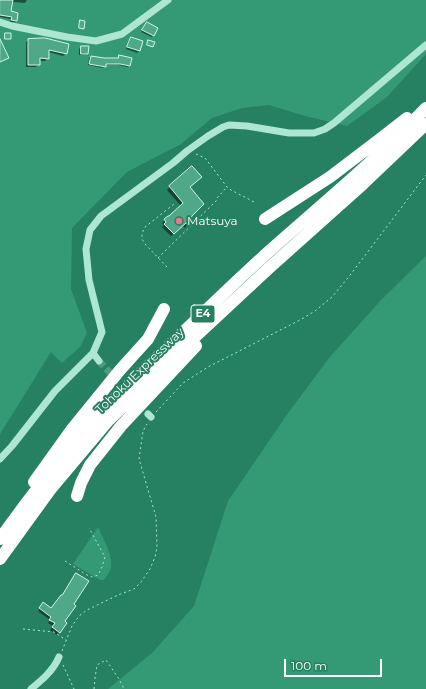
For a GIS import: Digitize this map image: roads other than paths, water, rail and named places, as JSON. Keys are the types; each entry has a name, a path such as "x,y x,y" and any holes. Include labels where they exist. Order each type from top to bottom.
{"highway":[{"path":"264,219 330,177 426,102"},
{"name":"Tohoku Expressway","path":"0,539 37,489 71,448 130,384 229,288 356,176 426,108"},
{"name":"Tohoku Expressway","path":"0,559 50,490 108,421 183,348 269,268 363,184 426,124"},
{"path":"77,496 81,483 90,465 121,426 269,268"},
{"path":"0,535 41,471 72,429 120,370 148,339 164,309"}],"street":[{"path":"0,22 12,26 66,37 96,41 122,34 168,0"},
{"path":"0,460 55,391 93,353 102,332 89,280 86,249 90,230 100,216 208,136 223,127 229,125 247,126 289,133 314,133 325,129 426,45"},
{"path":"93,353 99,361"},
{"path":"31,689 47,675 59,658"}],"tunnel":[{"path":"99,361 126,390"}],"place":[{"name":"Matsuya","path":"179,221"}]}
